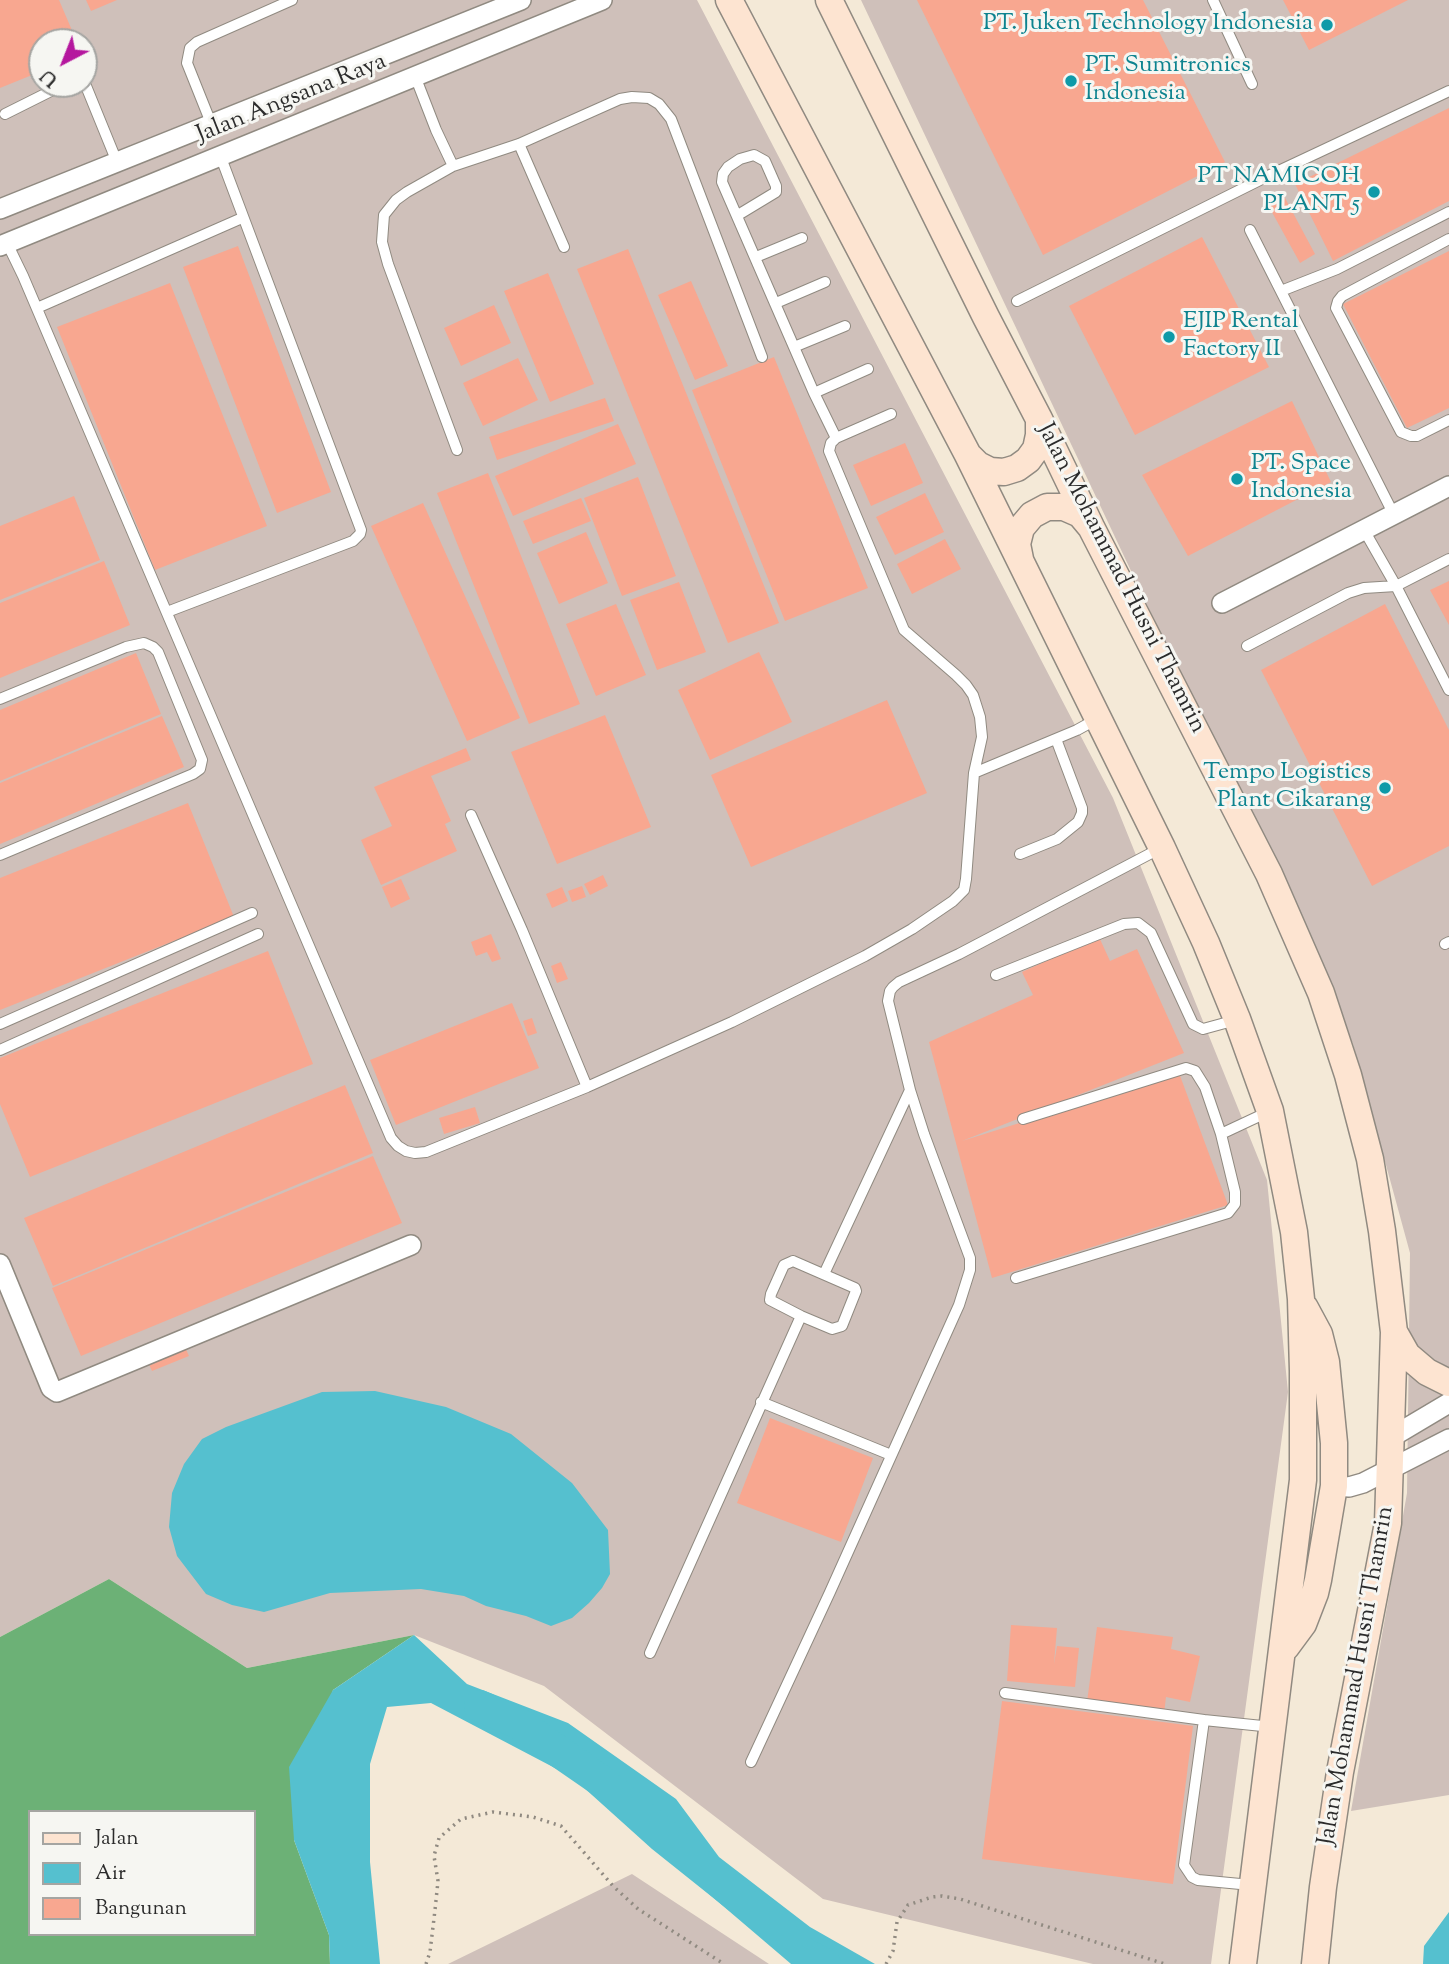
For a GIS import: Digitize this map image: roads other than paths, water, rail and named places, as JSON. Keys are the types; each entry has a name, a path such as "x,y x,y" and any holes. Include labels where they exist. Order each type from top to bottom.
{"street":[{"name":"Jalan Angsana Raya","path":"0,209 521,0"},
{"name":"Jalan Angsana Raya","path":"4,244 602,0"},
{"path":"729,0 968,455 1162,848 1206,943 1270,1111 1294,1232 1301,1299 1303,1480 1243,1964"},
{"name":"Jalan Mohammad Husni Thamrin","path":"829,0 1091,527 1269,874 1321,993 1348,1075 1370,1159 1394,1332 1388,1523 1339,1772 1315,1964"},
{"path":"968,455 978,465 990,471 1004,472 1017,468 1028,460 1036,449 1039,419"},
{"path":"1223,603 1449,486"},
{"path":"1020,561 1017,544 1021,528 1032,515 1047,507 1072,510 1080,514 1091,527"},
{"path":"0,1264 51,1388 57,1392 411,1245"},
{"path":"1282,1650 1303,1624 1315,1593 1334,1486 1334,1443 1326,1362 1319,1334 1301,1299"},
{"path":"1394,1332 1407,1355 1427,1372 1449,1383"},
{"path":"1390,1438 1449,1403"},
{"path":"1334,1486 1355,1486 1449,1439"}],"lane":[{"path":"211,123 187,63 190,48 197,42 292,0"},
{"path":"1213,0 1252,84"},
{"path":"415,76 453,166"},
{"path":"1017,301 1268,176 1449,91"},
{"path":"5,114 37,98"},
{"path":"91,98 117,162"},
{"path":"457,450 388,264 382,242 384,215 396,200 453,166 519,144 620,99 649,99 659,104 671,119 762,357"},
{"path":"519,144 564,247"},
{"path":"167,612 352,541 361,530 220,155"},
{"path":"738,215 776,192 765,161 754,155 740,159 728,167 722,182 836,438"},
{"path":"1281,290 1338,270 1449,212"},
{"path":"37,308 243,218"},
{"path":"1250,230 1394,515"},
{"path":"756,257 803,238"},
{"path":"1449,239 1342,296 1336,308 1401,432 1418,436 1449,419"},
{"path":"4,244 37,308 391,1138 398,1146 415,1153 426,1152 587,1087 732,1022 865,956 912,929 953,901 964,890 974,773 982,737 980,717 973,695 956,675 904,630 830,451 831,443 836,438 891,414"},
{"path":"776,303 825,282"},
{"path":"794,347 845,326"},
{"path":"814,393 868,369"},
{"path":"1364,530 1449,690"},
{"path":"1247,646 1348,593 1364,588 1396,586 1449,559"},
{"path":"0,699 126,647 144,643 158,652 202,760 200,769 193,774 0,855"},
{"path":"974,773 1097,719"},
{"path":"1020,854 1057,839 1077,822 1082,813 1083,808 1056,739"},
{"path":"471,816 587,1087"},
{"path":"751,1762 959,1305 970,1270 970,1258 910,1090 888,1000 890,991 899,982 960,954 1162,848"},
{"path":"0,1024 251,913"},
{"path":"996,975 1124,924 1138,923 1151,933 1193,1024 1203,1029 1237,1019"},
{"path":"0,1050 258,934"},
{"path":"1017,1278 1228,1213 1235,1204 1236,1192 1205,1087 1195,1072 1186,1068 1023,1119"},
{"path":"824,1274 910,1090"},
{"path":"1221,1134 1270,1111"},
{"path":"793,1261 855,1288 856,1292 842,1326 832,1329 801,1316 770,1300 784,1265 793,1261"},
{"path":"650,1653 801,1316"},
{"path":"761,1402 891,1455"},
{"path":"1005,1693 1273,1727"},
{"path":"1205,1720 1184,1866 1192,1877 1198,1880 1254,1886"}],"water":[{"path":"375,1391 446,1407 511,1434 572,1483 608,1530 610,1574 589,1603 572,1618 551,1626 526,1616 486,1606 464,1596 421,1589 330,1593 264,1612 232,1605 206,1594 177,1556 169,1527 172,1493 184,1464 202,1439 226,1427 322,1392"},
{"path":"414,1635 467,1684 568,1723 676,1799 719,1857 810,1927 875,1964 796,1964 652,1849 572,1777 431,1703 387,1707 370,1764 370,1862 380,1964 330,1964 329,1935 294,1840 289,1767 333,1690"},
{"path":"1449,1912 1449,1964 1423,1964 1424,1946"}],"waterway":[{"path":"480,1706 516,1722 600,1780 804,1954 825,1964"}],"place":[{"name":"PT. Juken Technology Indonesia","path":"1327,25"},
{"name":"PT. Sumitronics Indonesia","path":"1071,81"},
{"name":"PT NAMICOH PLANT 5","path":"1374,192"},
{"name":"EJIP Rental Factory II","path":"1169,337"},
{"name":"PT. Space Indonesia","path":"1237,479"},
{"name":"Tempo Logistics Plant Cikarang","path":"1385,788"}]}
